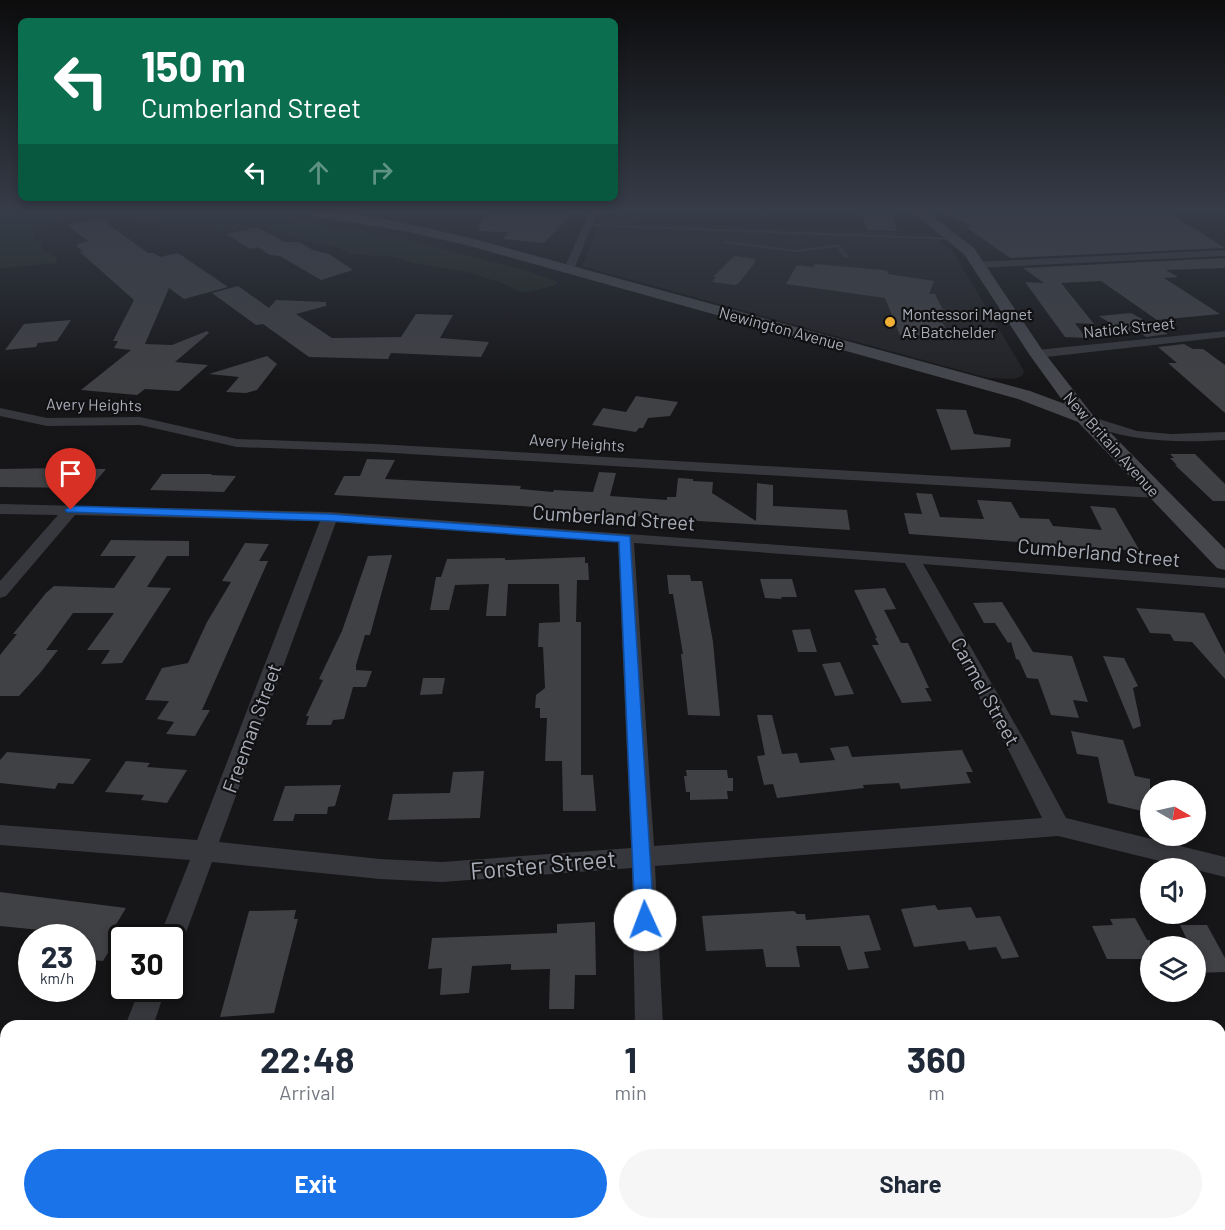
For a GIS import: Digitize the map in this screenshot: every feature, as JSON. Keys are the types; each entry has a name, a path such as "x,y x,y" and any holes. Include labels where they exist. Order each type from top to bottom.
{"main road":[{"name":"Newington Avenue","path":"563,267 1024,395 1085,418"},
{"name":"New Britain Avenue","path":"979,267 1036,354 1085,418 1225,563"}],"street":[{"name":"Natick Street","path":"1036,354 1224,335"},
{"name":"Avery Heights","path":"0,412 47,422 140,421 237,443 399,449 1156,493"},
{"path":"1085,418 1111,431 1152,439 1225,436"},
{"name":"Cumberland Street","path":"0,509 330,518 911,558 1225,583"},
{"path":"0,592 71,510"},
{"name":"Freeman Street","path":"177,924 330,518"},
{"path":"626,539 643,856 649,1020"},
{"name":"Carmel Street","path":"911,558 1020,751 1058,826"},
{"name":"Forster Street","path":"0,835 205,851 380,870 442,872 1058,826 1225,867"},
{"path":"141,1020 148,1002"}],"shaded area":[{"path":"438,267 515,267 559,282 554,286 522,293 505,284 470,273"},
{"name":"Montessori Magnet At Batchelder","path":"587,267 962,267 1024,371 1022,376 1014,379 988,378"}],"building":[{"path":"97,267 199,267 228,287 184,299 169,288 145,344 172,345 207,331 209,333 175,362 208,365 179,391 145,389 137,395 81,390 131,350 114,348 118,341 113,341 134,300"},
{"path":"299,267 349,267 353,270 321,280"},
{"path":"723,267 751,267 735,285 712,282 716,277 713,277"},
{"path":"796,267 883,270 889,272 888,274 934,281 929,294 935,294 949,322 942,322 946,329 935,329 939,336 900,335 885,298 786,284"},
{"path":"1225,267 1166,270 1178,277 1164,278 1220,314 1157,320 1101,281 1061,283 1094,324 1075,323 1086,338 1065,337 1025,282 1044,283 1023,268"},
{"path":"238,286 269,308 276,300 326,302 326,306 296,314 332,338 401,337 416,314 453,315 440,338 489,342 481,357 391,353 388,359 309,357 263,324 256,325 212,293"},
{"path":"1131,313 1168,334 1146,337 1139,331 1124,332 1099,316"},
{"path":"71,320 57,341 38,343 36,347 5,350 24,324"},
{"path":"1184,344 1193,349 1203,349 1225,365 1225,413 1168,363 1177,363 1158,347"},
{"path":"267,356 277,364 257,390 246,393 226,392 239,377 209,374"},
{"path":"636,396 678,402 670,416 648,418 643,428 639,428 636,432 592,425 603,408 626,412"},
{"path":"936,409 966,410 974,434 1011,439 1010,447 951,450"},
{"path":"1170,454 1195,454 1225,484 1225,501 1213,501 1175,465 1177,465 1170,458 1174,458"},
{"path":"367,459 395,460 385,479 521,486 520,489 553,492 554,490 593,492 599,472 616,473 610,496 667,500 667,497 676,497 678,478 713,482 712,493 756,521 757,483 773,485 773,506 847,510 850,530 334,495 344,476 360,476"},
{"path":"0,469 106,469 90,488 0,487"},
{"path":"162,474 236,476 224,492 150,490"},
{"path":"916,493 932,494 940,517 984,519 977,500 1011,502 1020,518 1049,519 1053,526 1102,530 1090,506 1115,508 1140,551 909,534 904,513 922,514"},
{"path":"111,540 189,541 189,556 167,556 147,587 171,588 122,663 101,664 110,650 87,650 114,613 73,613 46,650 58,650 40,673 19,696 0,696 0,655 17,634 13,634 46,593 54,586 114,588 136,556 100,556"},
{"path":"245,543 269,544 259,561 268,561 202,710 210,710 195,736 166,734 174,722 157,719 169,701 145,700 162,668 188,663 207,622 231,582 222,581"},
{"path":"392,555 370,635 365,635 356,665 356,670 372,671 366,687 353,687 344,719 333,720 331,725 306,725 309,716 306,716 323,680 319,679 342,631 368,556"},
{"path":"585,557 585,563 588,563 589,580 577,580 576,622 581,622 581,775 593,775 596,811 563,811 562,761 545,761 547,718 540,718 540,708 535,708 536,695 545,688 543,647 538,647 539,623 560,622 559,584 508,584 506,616 486,616 489,584 455,585 449,610 430,610 436,577 441,577 447,559 505,558 505,560"},
{"path":"667,575 690,575 691,581 702,581 713,642 720,716 688,715 681,654 683,654 673,594 669,594"},
{"path":"760,579 792,579 797,597 765,598"},
{"path":"885,588 896,609 884,610 901,643 908,643 929,688 925,688 932,701 902,703 872,645 879,645 854,590"},
{"path":"1002,602 1033,652 1072,656 1088,702 1073,700 1079,718 1051,715 1038,679 1027,678 1019,660 1016,659 1011,642 1008,643 995,623 984,623 973,603"},
{"path":"1136,608 1204,613 1225,654 1225,679 1192,642 1174,641 1170,634 1150,633"},
{"path":"810,629 817,652 798,652 792,630"},
{"path":"1103,656 1124,658 1138,686 1133,688 1141,726 1133,729"},
{"path":"840,662 854,694 835,696 822,664"},
{"path":"423,678 445,678 442,694 420,695"},
{"path":"757,715 772,715 782,754 797,753 800,763 835,760 830,748 848,746 852,757 962,750 973,772 966,772 971,783 901,789 899,783 863,785 864,788 777,798 773,784 764,785 757,756 765,755"},
{"path":"1071,731 1123,740 1135,776 1150,779 1140,780 1140,811 1108,803 1098,757 1077,754"},
{"path":"7,752 91,759 73,784 58,783 55,789 0,783 0,760"},
{"path":"126,761 150,763 147,767 187,770 167,803 141,800 144,795 105,792"},
{"path":"686,770 727,770 728,778 733,778 733,791 727,791 728,799 690,800 690,792 686,792 684,776 687,776"},
{"path":"484,771 480,818 388,820 393,794 450,793 453,772"},
{"path":"341,785 335,806 328,807 327,814 295,814 293,821 273,821 285,786"},
{"path":"0,892 126,908 116,924 108,924 108,953 103,961 96,960 96,924 18,924 18,928 0,926"},
{"path":"935,905 938,910 971,907 976,918 1000,916 1019,957 1002,959 996,947 969,950 965,941 914,947 901,909"},
{"path":"296,910 294,919 298,919 274,1013 220,1017 249,911"},
{"path":"794,911 797,914 805,914 806,920 869,915 881,950 864,952 869,968 848,970 840,946 796,946 800,967 766,967 763,949 706,951 702,916"},
{"path":"1135,918 1145,936 1140,936 1140,959 1107,959 1092,926 1113,925 1110,919"},
{"path":"595,922 596,975 575,975 574,1009 549,1009 550,969 511,970 511,964 472,966 469,993 440,995 442,968 428,969 432,938 557,933 557,924"},
{"path":"1180,925 1207,925 1225,958 1225,972 1206,973 1206,936 1185,936"}],"place":[{"name":"Montessori Magnet At Batchelder","path":"890,322"}],"route":[{"path":"71,510 330,518 626,539 645,920"}]}
